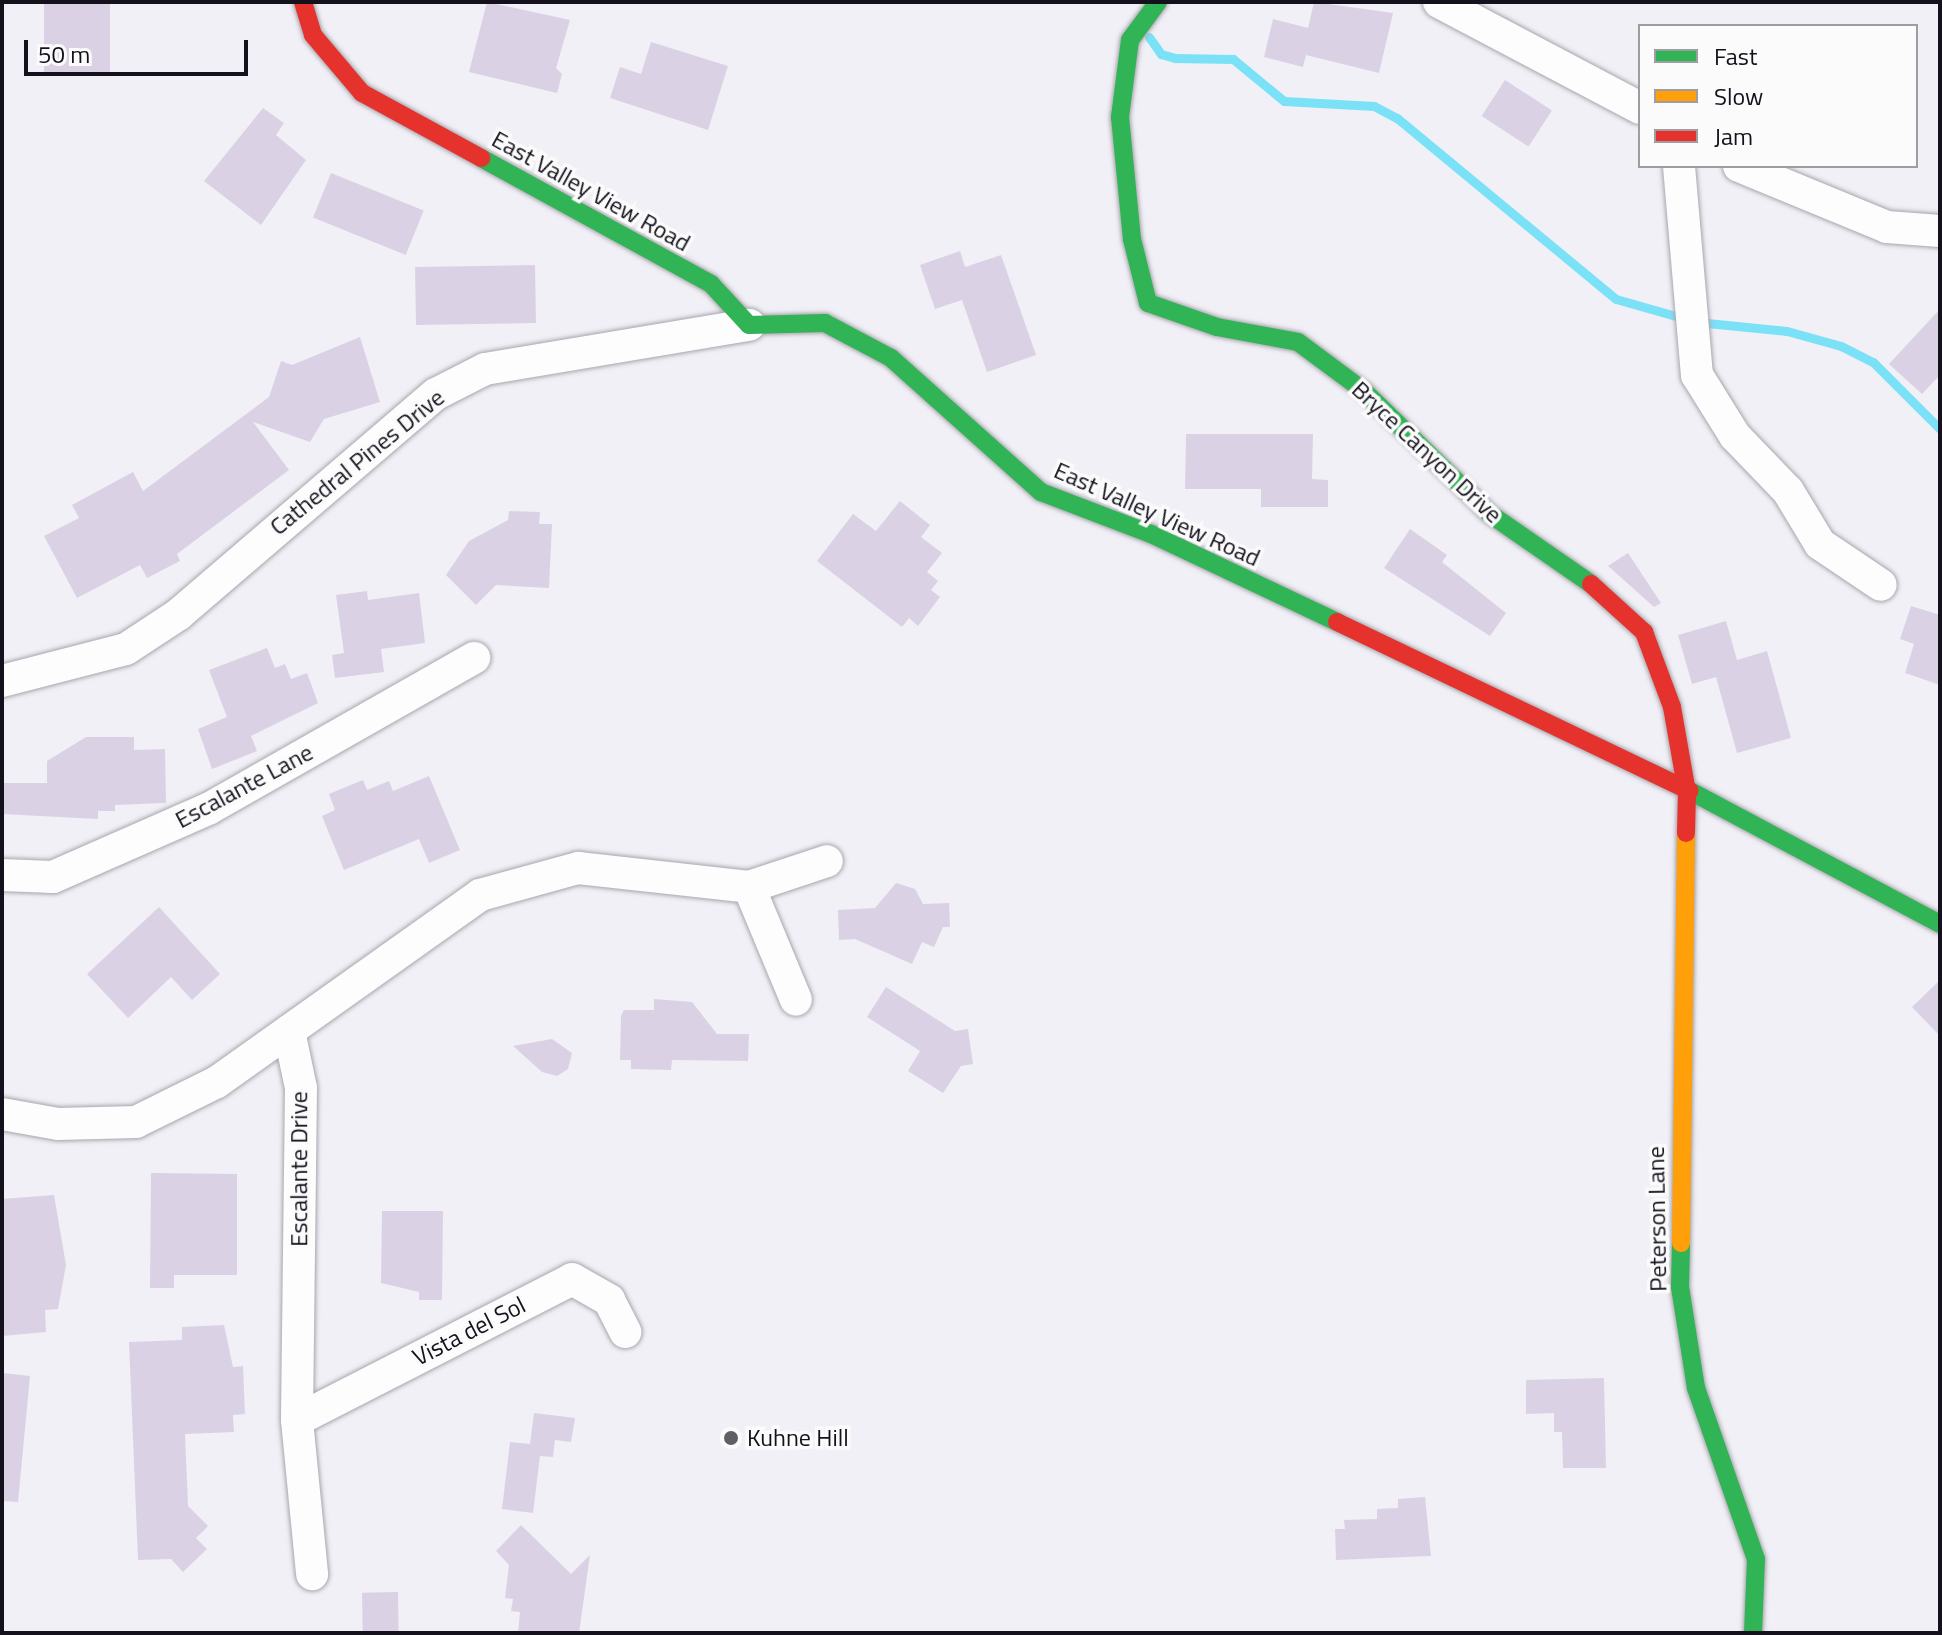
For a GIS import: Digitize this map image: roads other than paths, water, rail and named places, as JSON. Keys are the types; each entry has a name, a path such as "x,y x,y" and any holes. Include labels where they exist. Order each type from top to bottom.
{"street":[{"name":"East Valley View Road","path":"303,2 313,35 362,93 711,284 749,325 825,323 891,358 1041,492 1151,534 1687,792"},
{"name":"Bryce Canyon Drive","path":"1158,2 1130,40 1120,117 1132,239 1148,303 1217,327 1298,342 1364,391 1490,514 1569,565 1644,632 1672,707 1687,792"},
{"path":"1439,2 1638,107"},
{"path":"1679,168 1697,375 1735,436 1788,491 1820,544 1881,585"},
{"path":"1744,168 1887,227 1940,231"},
{"name":"Cathedral Pines Drive","path":"2,681 126,649 179,614 436,394 485,369 749,325"},
{"name":"Escalante Lane","path":"2,875 53,877 210,808 474,658"},
{"path":"1687,792 1940,924"},
{"name":"Peterson Lane","path":"1687,792 1680,1287 1696,1388 1756,1559 1753,1633"},
{"path":"2,1114 58,1124 136,1122 217,1082 480,895 578,868 749,887 827,861"},
{"path":"749,887 796,1000"},
{"name":"Escalante Drive","path":"289,1031 301,1088 297,1420 312,1574"},
{"name":"Vista del Sol","path":"297,1420 572,1279 609,1300 625,1332"}],"waterway":[{"path":"1149,37 1161,54 1175,58 1233,59 1284,101 1374,106 1397,118 1616,299 1697,322 1787,331 1841,346 1873,362 1940,429"}],"place":[{"name":"Kuhne Hill","path":"731,1438"}]}
